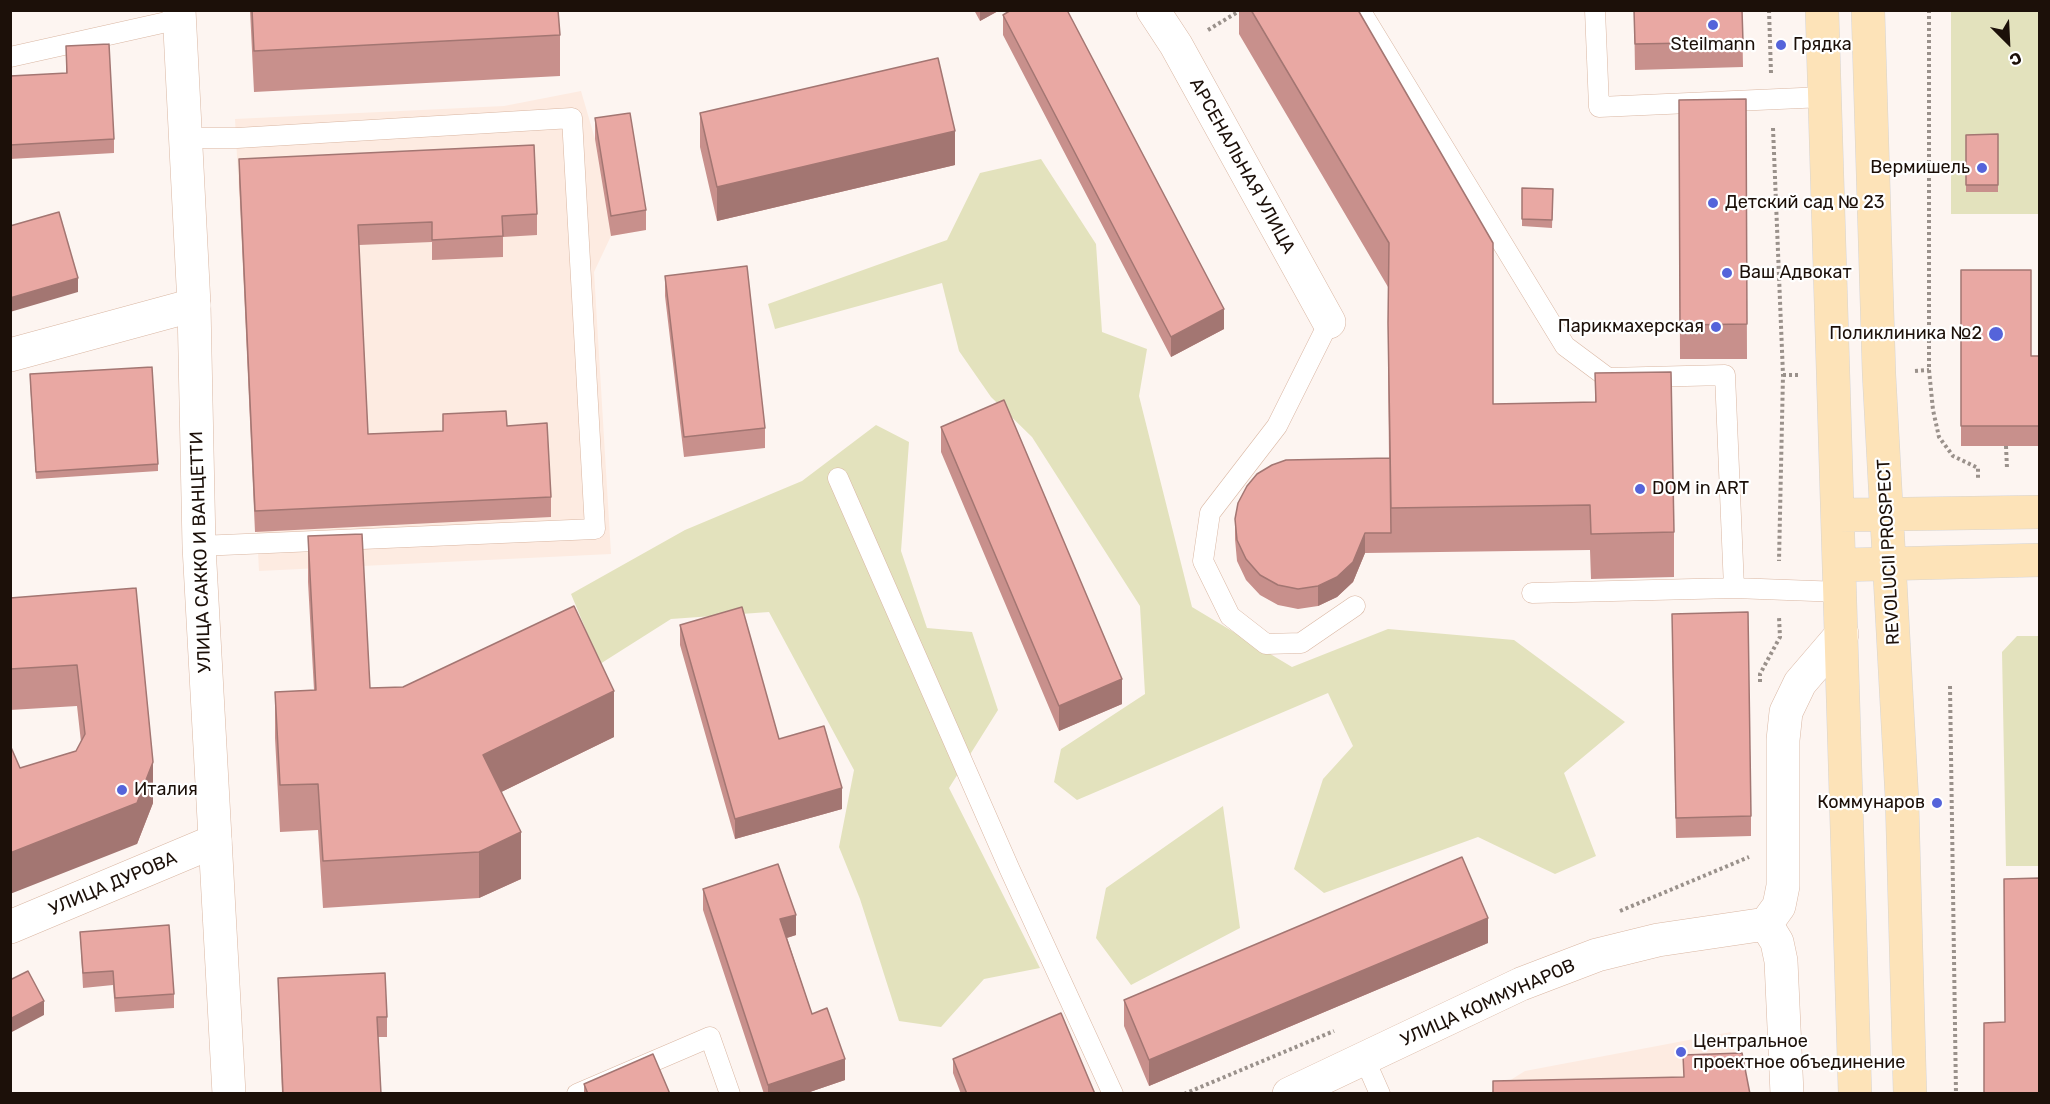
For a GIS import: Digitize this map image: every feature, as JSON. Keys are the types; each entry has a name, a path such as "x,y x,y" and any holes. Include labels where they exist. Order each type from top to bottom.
{"main road":[{"path":"1822,10 1855,1094"},
{"name":"REVOLUCII PROSPECT","path":"1868,10 1879,374 1891,565 1902,812 1910,1094"},
{"path":"1839,515 2040,512"},
{"path":"1841,578 1891,565 2040,560"}],"street":[{"name":"АРСЕНАЛЬНАЯ УЛИЦА","path":"1154,10 1176,45 1329,322"},
{"name":"УЛИЦА САККО И ВАНЦЕТТИ","path":"180,15 194,305 199,546 229,1094"},
{"path":"10,355 194,305"},
{"path":"1787,1094 1782,961 1777,942 1766,924 1779,906 1783,886 1783,740 1786,712 1800,683 1842,634"},
{"name":"УЛИЦА ДУРОВА","path":"10,927 215,841"},
{"name":"УЛИЦА КОММУНАРОВ","path":"1289,1094 1365,1060 1521,984 1597,955 1658,940 1766,924"}],"lane":[{"path":"1360,10 1565,346 1608,378 1725,375 1734,588"},
{"path":"1595,10 1599,107 1824,97"},
{"path":"10,57 180,15"},
{"path":"186,138 237,138 572,118 595,529 199,546"},
{"path":"1329,322 1277,426 1210,513 1203,561 1230,616 1266,644 1302,643 1355,606"},
{"path":"838,478 1010,870 1113,1094"},
{"path":"1532,593 1734,588 1779,591 1841,578"},
{"path":"577,1094 710,1037 730,1094"},
{"path":"1365,1060 1380,1094"}],"path":[{"path":"1760,686 1760,674 1780,637 1783,375 1769,10"},
{"path":"1929,10 1929,370"},
{"path":"2006,446 2007,468"},
{"path":"1950,686 1956,1094"},
{"path":"1619,911 1760,852"},
{"path":"1184,1094 1336,1030"}],"shaded area":[{"path":"581,91 595,139 646,230 611,236 594,272 611,554 259,571 235,119 504,106"},
{"name":"Центральное проектное объединение","path":"1731,1032 1742,1093 1488,1094 1525,1071"}],"green space":[{"path":"1951,11 2039,11 2039,214 1951,214"},
{"path":"1041,159 1096,244 1102,332 1147,349 1139,396 1192,607 1292,667 1388,629 1514,640 1625,722 1564,773 1596,856 1555,874 1478,837 1324,893 1294,869 1323,779 1353,746 1328,693 1077,800 1054,782 1061,749 1145,694 1140,606 1032,437 991,397 959,351 942,283 775,329 768,304 947,240 980,173"},
{"path":"876,425 909,442 901,551 927,628 972,632 998,710 949,788 1040,968 984,979 941,1027 899,1021 860,899 839,847 854,770 769,612 671,619 600,664 571,594 685,530 802,481"},
{"path":"2017,636 2039,636 2039,866 2006,866 2002,652"},
{"path":"1223,806 1240,928 1131,985 1096,938 1106,888"}],"building":[{"path":"252,10 558,10 560,35 254,51"},
{"path":"1011,10 1067,10 1224,309 1171,337 1003,15"},
{"path":"1251,10 1358,10 1493,243 1493,404 1596,402 1595,373 1671,372 1674,532 1591,534 1590,505 1391,508 1389,243"},
{"path":"1634,10 1742,10 1743,42 1635,44"},
{"path":"109,44 114,139 10,145 10,76 67,73 66,46"},
{"path":"938,58 955,131 717,187 700,113"},
{"path":"1746,99 1747,324 1680,325 1679,100"},
{"path":"630,113 646,210 611,216 595,118"},
{"path":"1998,134 1998,185 1966,185 1966,135"},
{"path":"534,145 537,214 502,216 503,236 432,240 432,222 358,225 368,434 443,431 443,414 506,411 507,426 547,423 551,497 255,511 239,159"},
{"path":"1522,188 1553,189 1552,220 1522,219"},
{"path":"59,212 78,278 10,298 10,226"},
{"path":"747,266 765,428 684,437 665,276"},
{"name":"Поликлиника №2","path":"1961,270 2031,270 2031,356 2040,356 2040,426 1961,426"},
{"path":"152,367 158,464 36,472 30,374"},
{"path":"1004,400 1122,679 1059,706 941,427"},
{"path":"1390,458 1391,533 1365,533 1353,562 1337,577 1318,586 1298,589 1278,585 1260,575 1246,559 1237,540 1235,519 1238,503 1257,474 1286,460"},
{"path":"362,534 370,688 403,687 574,606 614,691 483,755 521,832 479,852 323,861 318,784 280,785 275,692 316,690 308,536"},
{"path":"136,588 153,762 137,803 10,853 10,745 20,768 76,751 85,734 77,665 10,669 10,598"},
{"path":"742,607 779,739 824,726 842,788 735,819 680,625"},
{"path":"1748,612 1751,816 1676,818 1672,614"},
{"path":"1462,857 1488,918 1149,1060 1124,1000"},
{"path":"778,864 796,915 780,919 812,1014 827,1008 845,1059 768,1085 703,889"},
{"path":"2040,878 2040,1094 1984,1094 1984,1023 2005,1022 2004,879"},
{"path":"169,925 174,994 115,998 113,971 83,973 80,932"},
{"path":"28,971 44,1001 10,1019 10,980"},
{"path":"385,973 387,1017 377,1017 381,1094 283,1094 278,978"},
{"path":"1061,1013 1095,1094 967,1094 953,1059"},
{"path":"1742,1053 1750,1094 1493,1094 1493,1081 1684,1077 1683,1055"},
{"path":"653,1054 670,1094 588,1094 584,1084"}],"place":[{"name":"Steilmann","path":"1713,25"},
{"name":"Грядка","path":"1781,45"},
{"name":"Вермишель","path":"1982,168"},
{"name":"Детский сад № 23","path":"1713,203"},
{"name":"Ваш Адвокат","path":"1727,273"},
{"name":"Парикмахерская","path":"1716,327"},
{"name":"Поликлиника №2","path":"1996,334"},
{"name":"DOM in ART","path":"1640,489"},
{"name":"Италия","path":"122,790"},
{"name":"Коммунаров","path":"1937,803"},
{"name":"Центральное проектное объединение","path":"1681,1052"}]}
